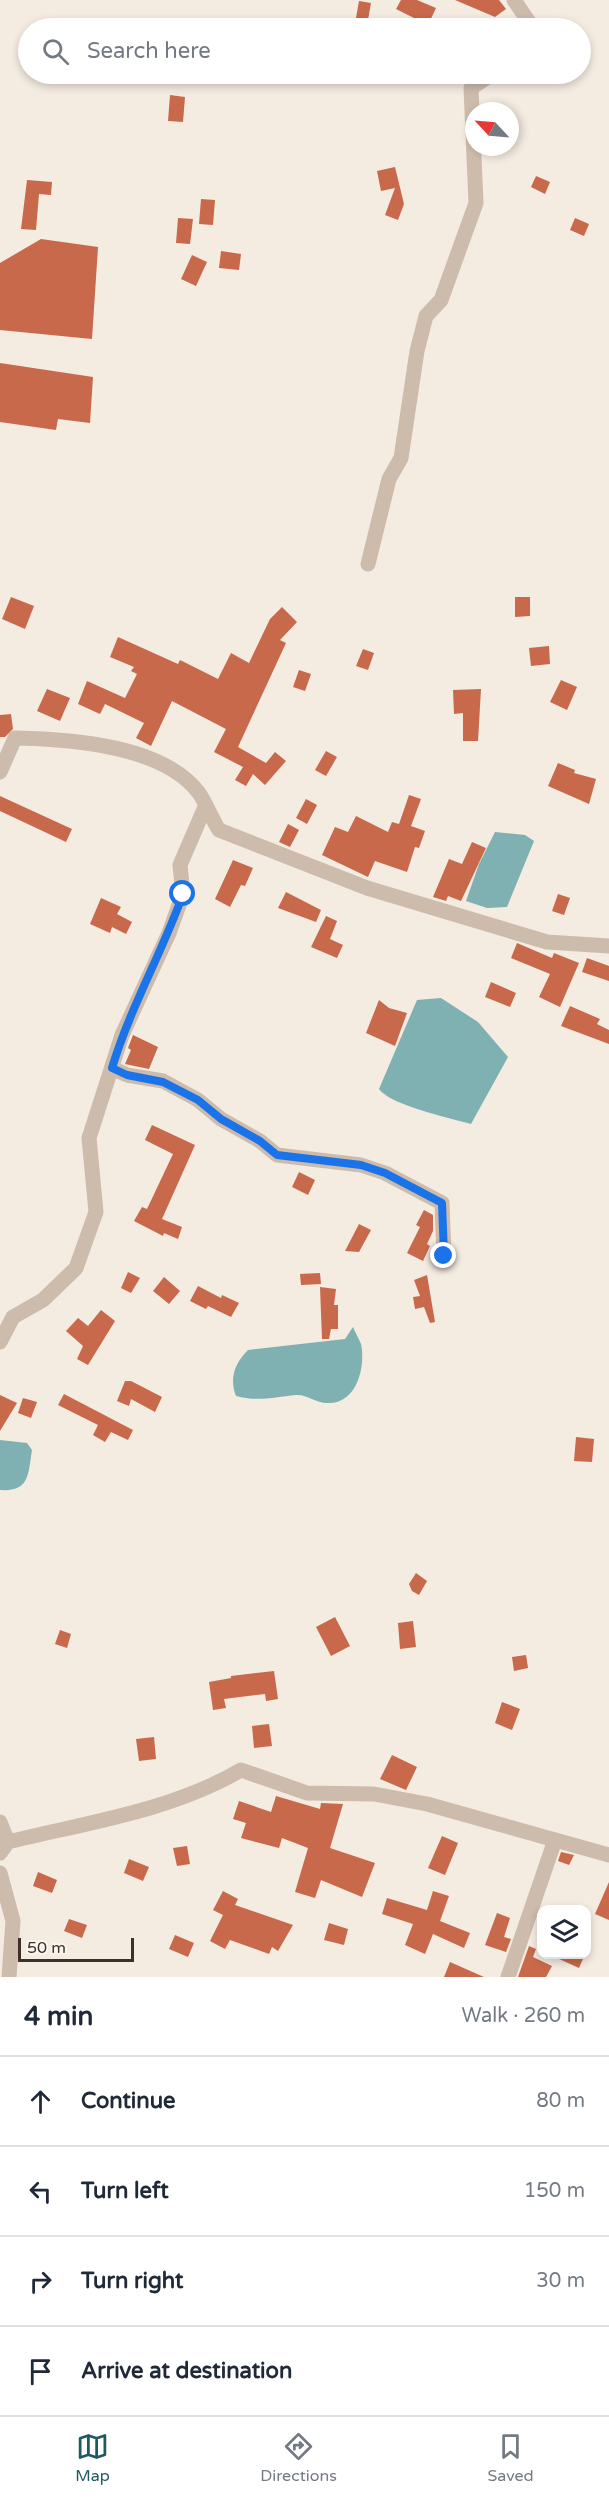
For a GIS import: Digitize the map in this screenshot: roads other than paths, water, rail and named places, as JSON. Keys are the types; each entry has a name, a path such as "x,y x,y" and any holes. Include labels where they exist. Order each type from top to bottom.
{"street":[{"path":"514,0 526,18"},
{"path":"368,564 389,479 401,458 417,351 426,316 441,300 476,203 471,88 477,84"},
{"path":"0,772 15,738 58,739 138,753 178,774 200,794 219,830 367,888 547,942 609,946"},
{"path":"0,1342 13,1317 43,1300 76,1268 96,1212 88,1138 122,1035 169,933 183,894 180,865 205,807"},
{"path":"112,1068 127,1075 163,1082 198,1100 221,1119 260,1141 277,1155 361,1165 385,1173 435,1197 442,1203 444,1256"},
{"path":"0,1822 4,1847 179,1798 213,1786 241,1770 307,1792 374,1794 399,1798 609,1855"},
{"path":"508,1977 555,1840"},
{"path":"0,1873 13,1921 9,1977"}],"water":[{"path":"495,832 525,835 534,841 507,907 487,908 466,901 479,864"},
{"path":"441,998 478,1022 508,1057 471,1124 407,1106 385,1095 379,1089 417,1000"},
{"path":"353,1327 361,1344 362,1364 357,1383 345,1398 327,1403 300,1395 259,1399 236,1396 233,1383 234,1371 248,1350 345,1339"},
{"path":"0,1440 27,1443 32,1450 26,1480 22,1485 10,1490 0,1490"}]}
